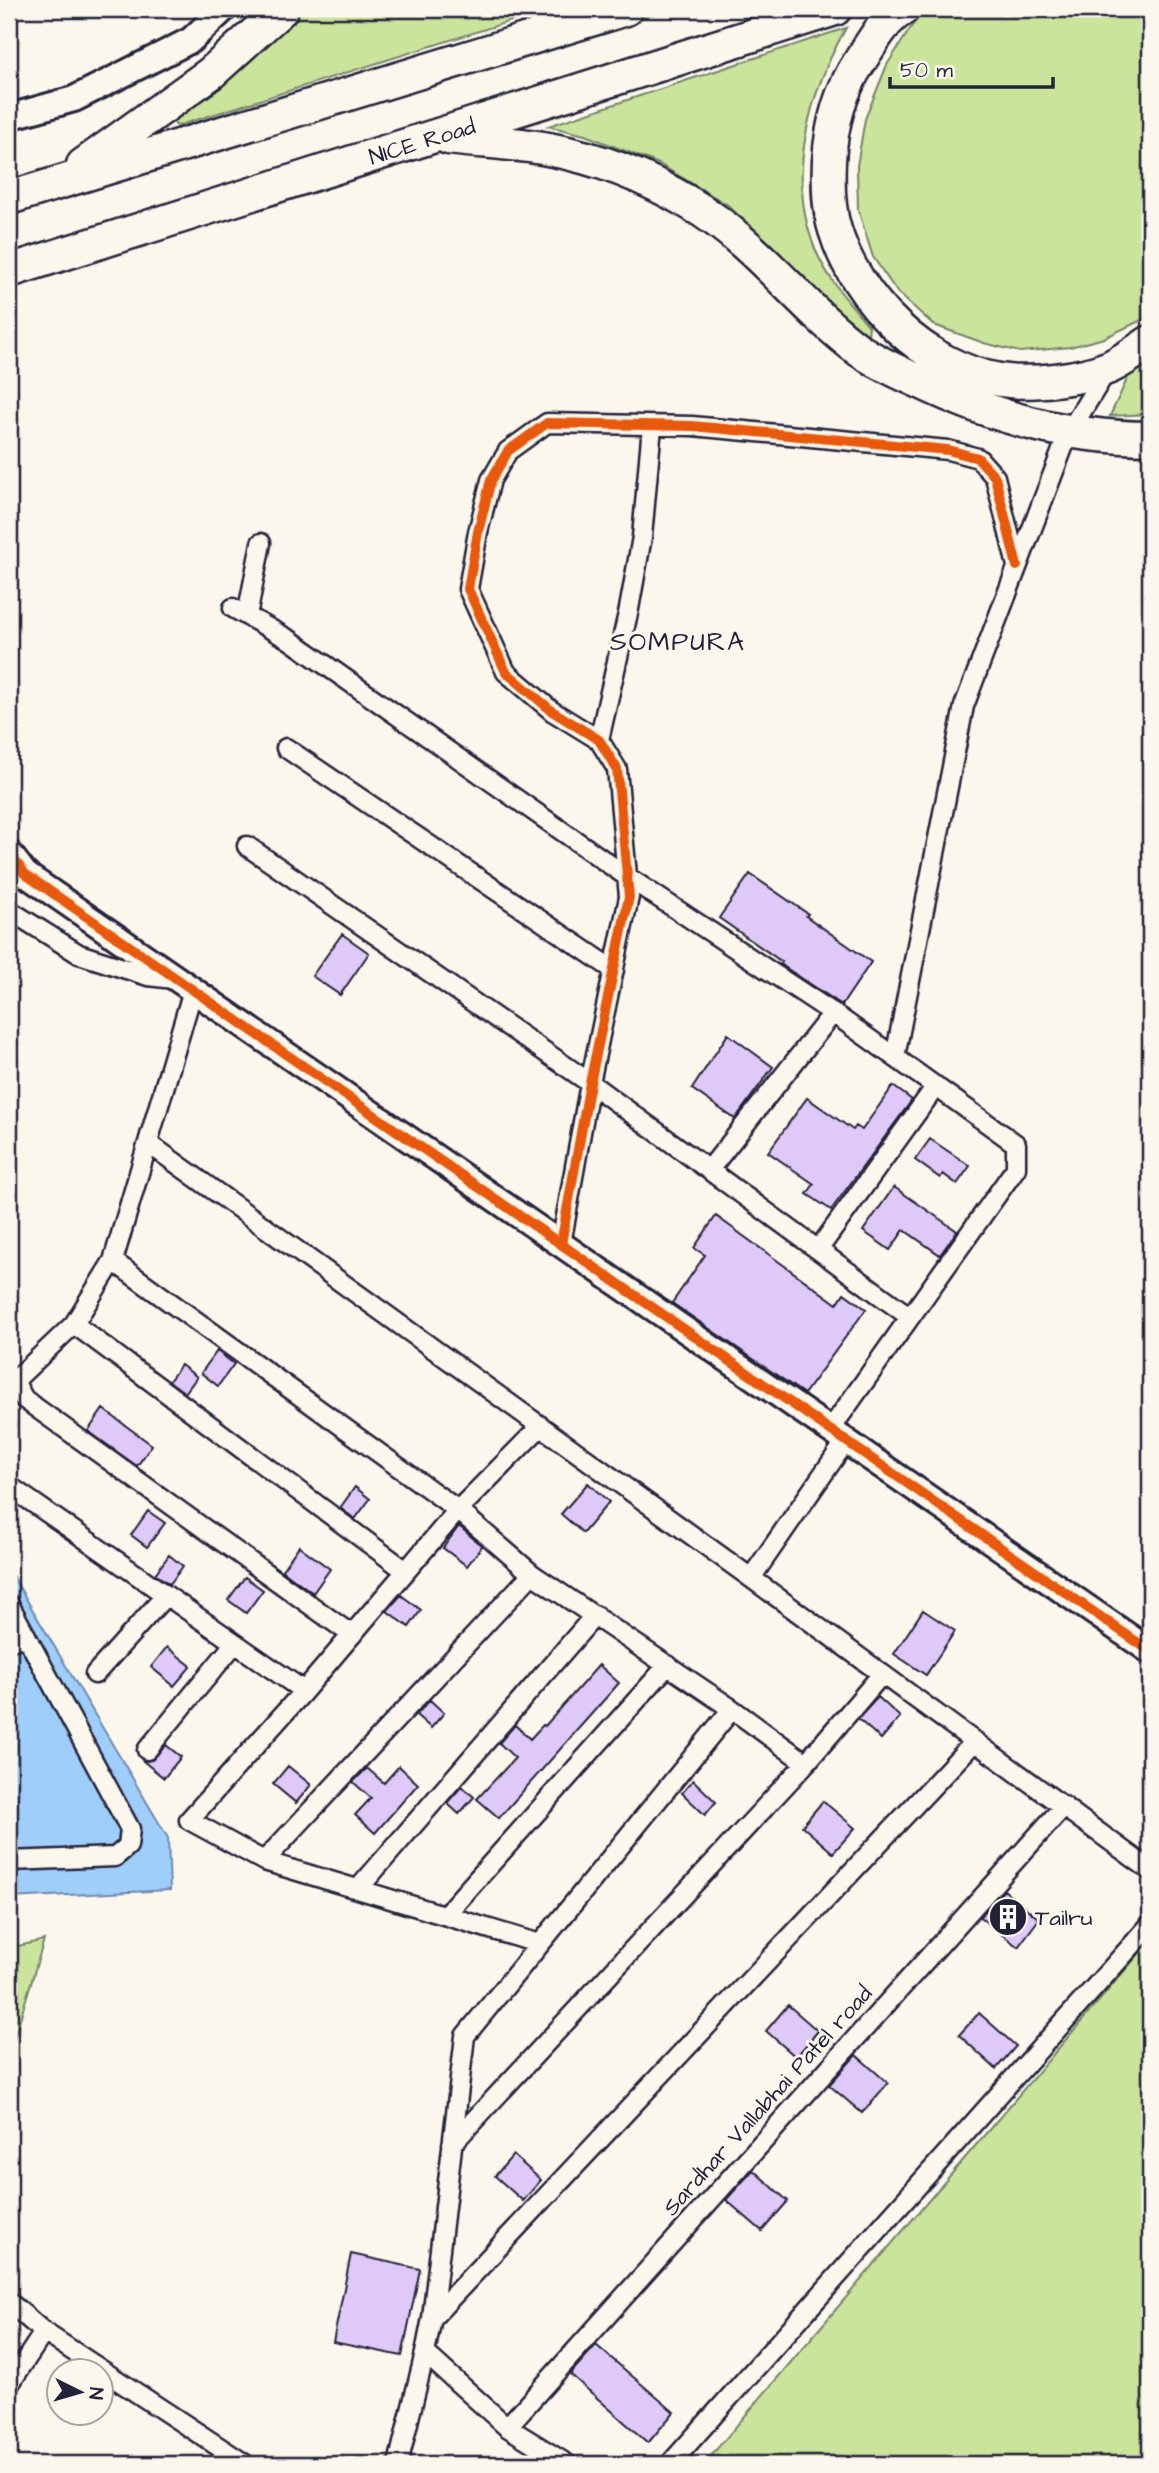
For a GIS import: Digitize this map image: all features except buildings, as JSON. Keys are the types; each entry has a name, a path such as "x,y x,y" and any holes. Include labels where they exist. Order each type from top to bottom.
{"highway":[{"path":"60,181 211,73 282,9"},
{"path":"9,198 626,9"},
{"name":"NICE Road","path":"9,271 835,9"},
{"path":"903,9 889,17 852,74 836,114 830,142 829,201 835,230 860,284 879,309 905,334 949,363 975,374 1000,380 1026,382 1055,379 1108,368 1150,342"},
{"path":"437,136 547,149 586,158 638,176 692,204 744,243 860,351 903,374 986,411 1033,425 1121,438 1150,438"}],"street":[{"path":"9,117 74,99 191,40 223,9"},
{"path":"895,1058 964,706 1069,432 1108,368"},
{"path":"561,1244 590,1083 629,897 617,769 599,740 552,711 506,672 468,589 491,480 508,452 547,424 692,426 948,450 978,458 995,477 1017,566"},
{"path":"599,740 629,609 642,537 652,426"},
{"path":"261,543 240,612 290,640 626,876 834,1013 1016,1144 1016,1168 910,1317 751,1578"},
{"path":"286,748 614,970"},
{"path":"247,846 590,1083 910,1317"},
{"path":"9,853 25,874 1150,1651"},
{"path":"9,910 79,954 186,985"},
{"path":"186,985 148,1143 113,1261 74,1324 11,1382 24,1399 352,1635"},
{"path":"709,1170 834,1013"},
{"path":"818,1250 936,1086"},
{"path":"148,1143 1150,1870"},
{"path":"113,1261 458,1510 532,1574 732,1709 806,1763"},
{"path":"74,1324 406,1571"},
{"path":"540,1944 264,1861 189,1820 304,1691 458,1510 541,1426"},
{"path":"9,1486 304,1691"},
{"path":"264,1861 532,1574"},
{"path":"95,1674 166,1595"},
{"path":"9,1604 17,1639 130,1829 128,1846 115,1857 9,1861"},
{"path":"359,1888 595,1615"},
{"path":"147,1750 235,1643"},
{"path":"446,1914 668,1665"},
{"path":"452,2144 806,1763 883,1674"},
{"path":"398,2464 432,2318 465,2036 732,1709"},
{"path":"432,2318 975,1741"},
{"name":"Sardhar Vallabhai Patel road","path":"507,2427 1064,1806"},
{"path":"670,2464 1150,1925"},
{"path":"9,2302 44,2332 245,2464"},
{"path":"9,2385 44,2332"},
{"path":"425,2353 507,2427 566,2464"}],"green space":[{"path":"300,9 549,9 177,126 171,121 282,31"},
{"path":"950,9 1132,9 1150,29 1150,313 1146,318 1104,338 1070,347 1020,352 984,343 934,325 897,292 873,257 858,209 857,166 865,119 887,65 917,18"},
{"path":"846,28 821,80 812,108 802,165 802,194 816,251 833,281 869,326 868,335 822,297 728,205 659,164 585,135 548,126"},
{"path":"1150,362 1150,414 1110,416 1130,373"},
{"path":"44,1940 9,2055 9,1948"},
{"path":"1150,1941 1150,2464 704,2464"}],"water":[{"path":"9,1570 168,1838 170,1890 9,1898"}],"cycle path":[{"path":"561,1244 590,1083 629,897 617,769 599,740 552,711 506,672 468,589 491,480 508,451 547,423 692,426 948,450 978,458 995,477 1017,566"},
{"path":"9,853 25,874 1150,1651"}],"place":[{"name":"Tailru","path":"1008,1917"}],"district":[{"name":"SOMPURA","path":"678,641"}]}
